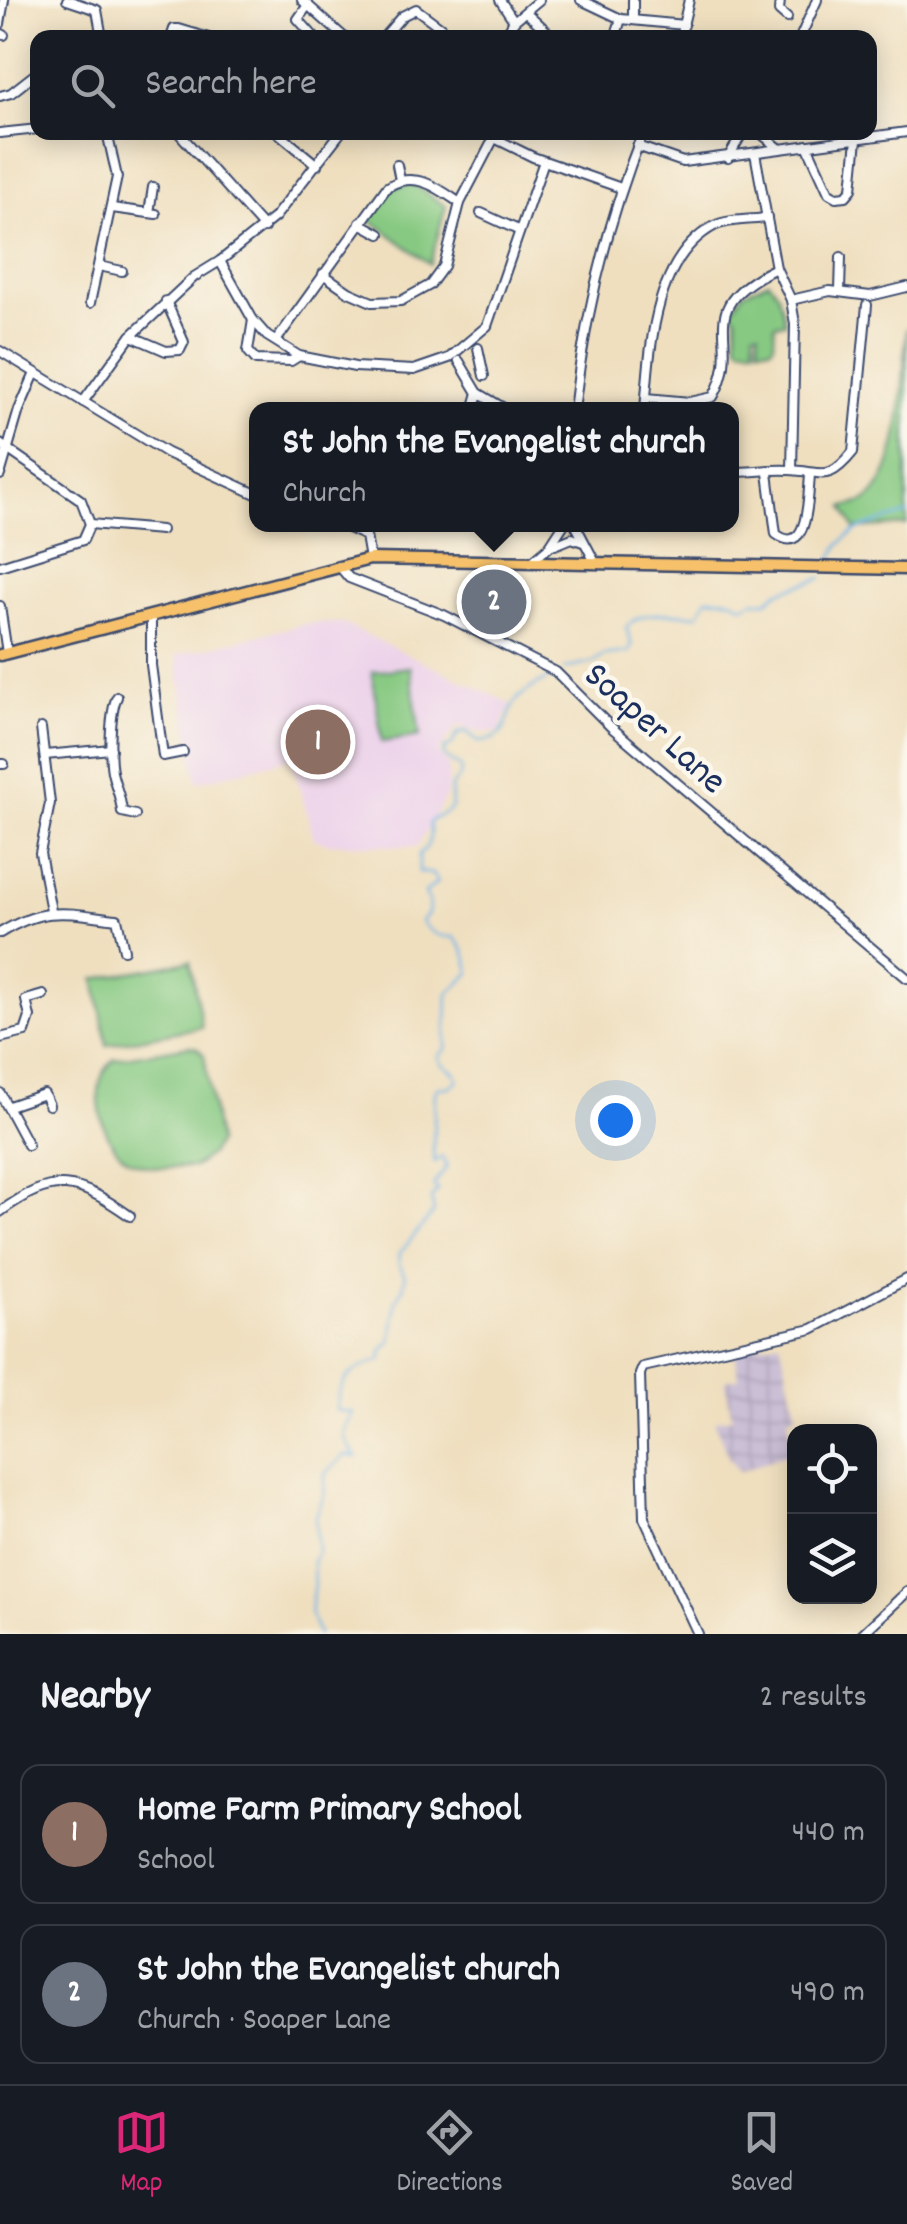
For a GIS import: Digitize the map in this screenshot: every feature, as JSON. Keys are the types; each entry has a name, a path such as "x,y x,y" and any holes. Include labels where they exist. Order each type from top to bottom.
{"main road":[{"path":"4,654 370,560 907,569"}],"street":[{"path":"0,24 4,0"},
{"path":"67,0 97,10 109,6"},
{"path":"500,0 514,21"},
{"path":"509,30 539,0"},
{"path":"581,0 622,19 684,25"},
{"path":"633,0 633,19"},
{"path":"682,30 690,0"},
{"path":"780,0 780,11 787,18"},
{"path":"804,30 817,0"},
{"path":"309,30 298,18 306,3 336,30"},
{"path":"97,10 101,30"},
{"path":"390,30 402,16 416,10 444,30"},
{"path":"527,13 545,30"},
{"path":"618,30 622,19"},
{"path":"0,96 11,93 30,78"},
{"path":"0,133 30,131"},
{"path":"877,136 907,132"},
{"path":"90,303 117,170 108,140"},
{"path":"185,140 264,228"},
{"path":"287,140 318,164"},
{"path":"83,402 130,336 194,276 220,262 264,228 336,140"},
{"path":"323,274 372,302 401,301 430,285 444,266 460,203 493,140"},
{"path":"498,140 621,188"},
{"path":"575,402 584,329 621,188 640,140"},
{"path":"728,158 738,140"},
{"path":"769,140 780,149"},
{"path":"637,146 684,162 843,140"},
{"path":"807,145 829,192 846,196 852,189 857,140"},
{"path":"755,154 776,268 791,300 795,324 792,470"},
{"path":"220,262 253,320 300,356 355,367 414,370 449,358 487,326 544,161"},
{"path":"276,341 393,184 397,165"},
{"path":"393,184 410,178 431,184 460,203"},
{"path":"112,208 152,214 153,187"},
{"path":"481,213 518,230"},
{"path":"646,402 654,334 668,279 684,248 716,224 768,218"},
{"path":"360,224 380,234"},
{"path":"840,291 841,257"},
{"path":"99,266 122,271"},
{"path":"646,398 690,402 712,397 722,380 724,323 730,298 744,283 776,268"},
{"path":"791,300 840,291 870,296 907,287"},
{"path":"130,336 166,351 180,350 184,342 166,301"},
{"path":"739,472 792,470 810,475 840,468 854,452 867,305"},
{"path":"253,320 248,351 256,360 290,361 300,356"},
{"path":"478,348 484,376"},
{"path":"0,352 166,452 249,491"},
{"path":"480,362 461,364 478,393 493,402"},
{"path":"0,475 3,446 35,373"},
{"path":"475,402 478,393"},
{"path":"0,566 83,540 90,524 81,500 3,446"},
{"path":"768,473 776,534 786,540 795,540 802,532 810,475"},
{"path":"90,524 160,530"},
{"path":"358,532 366,536 370,560"},
{"path":"549,548 559,532"},
{"path":"579,532 596,564"},
{"path":"530,563 549,548 572,538 583,542"},
{"name":"Soaper Lane","path":"339,566 348,578 444,616 556,672 611,727 907,978"},
{"path":"0,606 4,654"},
{"path":"151,617 151,665 164,760 183,752"},
{"path":"117,697 112,707 112,772 122,797 122,812 135,815"},
{"path":"98,706 112,707"},
{"path":"40,725 50,803 40,853 51,911"},
{"path":"45,754 110,749"},
{"path":"0,933 25,918 51,911 119,916 124,950"},
{"path":"0,1038 25,1032 30,1016 26,1000 44,995"},
{"path":"0,1094 28,1145"},
{"path":"10,1106 44,1094 49,1106"},
{"path":"0,1212 26,1192 60,1182 102,1197 130,1216"},
{"path":"698,1634 644,1518 640,1374 643,1367 812,1328 907,1279"},
{"path":"862,1634 907,1592"}],"shaded area":[{"path":"310,623 342,623 511,704 498,732 479,732 458,725 438,752 449,766 447,794 417,847 314,839 291,758 197,782 176,655"},
{"path":"780,1341 797,1414 788,1417 787,1454 739,1472 714,1421 732,1417 725,1380 739,1378 734,1350"}],"green space":[{"path":"413,184 446,206 430,264 368,218 392,188"},
{"path":"768,281 778,293 785,323 775,324 774,344 770,348 758,347 759,331 754,331 755,347 741,347 737,342 737,316 731,312 743,293"},
{"path":"907,327 907,525 855,529 844,507 865,501 880,485 896,443"},
{"path":"410,667 420,736 382,742 372,672"},
{"path":"190,961 202,1027 107,1045 95,979"},
{"path":"189,1046 204,1055 218,1142 210,1155 194,1167 152,1167 128,1159 111,1141 101,1117 99,1091 103,1074 114,1059"}],"waterway":[{"path":"831,562 836,550 852,534 907,514"},
{"path":"564,669 592,663 604,655 629,652 632,645 626,627 641,617 698,615 707,598 731,599 743,606 767,601 778,592 822,578"},
{"path":"318,1634 310,1613 313,1561 318,1552 315,1518 324,1496 325,1474 345,1455 357,1457 344,1435 354,1413 336,1410 338,1397 350,1375 382,1359 382,1351 391,1342 396,1300 405,1276 399,1264 400,1253 434,1212 431,1198 438,1190 433,1186 447,1166 442,1157 435,1162 433,1153 435,1093 437,1088 449,1087 458,1080 439,1056 446,1049 448,994 470,973 457,941 435,934 421,921 428,914 425,893 437,882 432,874 419,872 419,854 429,841 429,823 452,807 451,787 460,776 461,768 444,756 444,749 452,745 457,734 466,731 479,742 495,738 504,729 517,700 554,675"}],"place":[{"name":"St John the Evangelist church","path":"494,602"},
{"name":"Home Farm Primary School","path":"318,742"}]}
